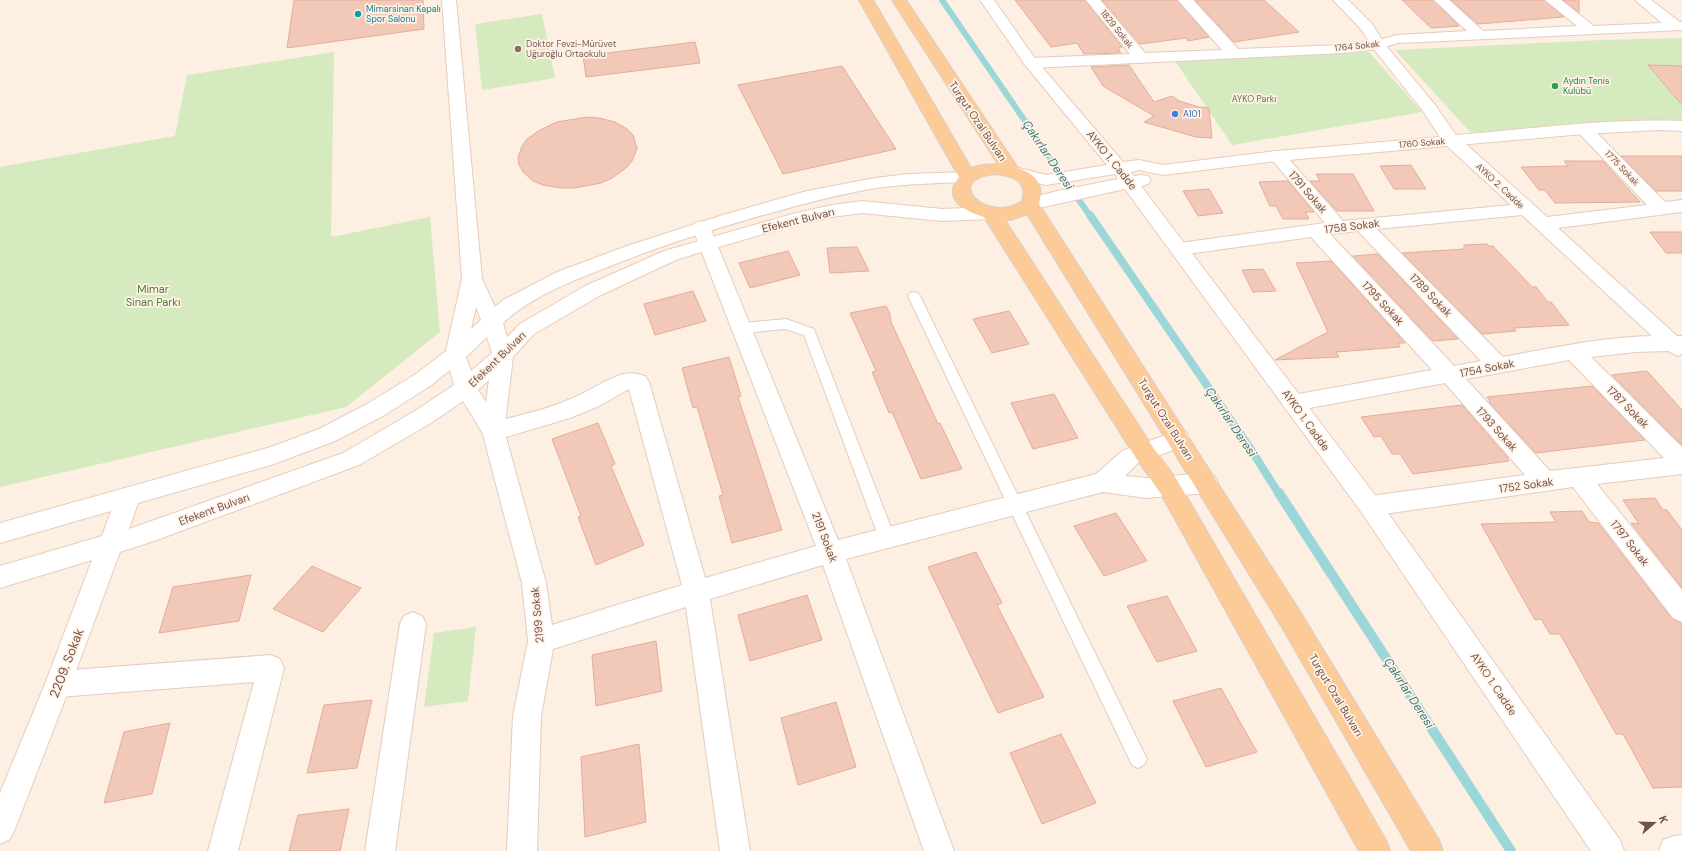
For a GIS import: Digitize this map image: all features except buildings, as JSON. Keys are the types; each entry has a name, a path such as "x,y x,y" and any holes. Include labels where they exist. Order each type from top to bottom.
{"main road":[{"path":"866,0 967,177"},
{"name":"Turgut Ozal Bulvarı","path":"899,0 1011,171 1025,178 1031,185 1034,192 1033,199 1030,204 1292,621 1428,851"},
{"path":"1011,171 984,169 974,172 962,183 961,190 963,197 976,209 990,213 1144,452 1169,487 1375,851"},
{"name":"Efekent Bulvarı","path":"990,213 1011,214 1030,204"}],"street":[{"path":"449,0 472,279 455,355 466,388 493,431"},
{"name":"AYKO 1. Cadde","path":"987,0 1031,63 1125,175 1370,506 1609,851"},
{"name":"1829 Sokak","path":"1093,0 1140,57"},
{"path":"1185,0 1234,54"},
{"name":"AYKO 2. Cadde","path":"1340,0 1367,27 1378,45 1429,108 1451,140 1525,209 1679,346"},
{"path":"1442,0 1478,34"},
{"path":"1552,0 1590,30"},
{"path":"1642,0 1679,26"},
{"name":"1764 Sokak","path":"1031,63 1342,49 1378,45 1397,39 1478,34 1679,26"},
{"name":"1760 Sokak","path":"1125,175 1152,177 1163,170 1277,156 1451,140 1584,129 1658,125 1682,126"},
{"name":"1775 Sokak","path":"1584,129 1660,208"},
{"name":"1791 Sokak","path":"1277,156 1339,228"},
{"path":"1011,171 1046,180 1072,175 1125,175"},
{"path":"1030,204 1089,190 1125,175"},
{"path":"0,533 274,455 328,435 375,410 423,380 455,355 510,305 564,277 634,250 705,236 807,197 874,183 914,178 967,177"},
{"path":"1542,224 1682,206"},
{"name":"Efekent Bulvarı","path":"0,577 146,534 351,459 423,417 466,388 503,355 526,329 592,291 671,256 705,236 832,210 862,207 942,214 990,213"},
{"name":"1758 Sokak","path":"1180,249 1362,224 1525,209"},
{"name":"1789 Sokak","path":"1362,224 1499,366"},
{"name":"1795 Sokak","path":"1316,231 1450,376"},
{"name":"2191 Sokak","path":"705,236 831,552 939,851"},
{"path":"472,279 492,322 503,355 493,431"},
{"name":"1754 Sokak","path":"1294,403 1450,376 1573,352 1636,344 1679,346"},
{"name":"1787 Sokak","path":"1573,352 1682,461"},
{"name":"1793 Sokak","path":"1450,376 1544,482"},
{"path":"493,431 536,420 575,407 603,394 618,383 630,380 638,382 696,592 735,851"},
{"name":"2199 Sokak","path":"493,431 534,583 541,641 527,716 522,851"},
{"path":"1103,482 1130,457 1179,439"},
{"name":"1752 Sokak","path":"1370,506 1578,477 1682,465"},
{"name":"1797 Sokak","path":"1578,477 1682,610"},
{"path":"541,641 696,592 831,552 1015,506 1103,482 1146,488 1206,483"},
{"name":"2209. Sokak","path":"0,829 58,684 129,496"},
{"path":"380,851 413,624"},
{"path":"58,684 271,668 223,851"},
{"path":"1674,851 1682,850"}],"lane":[{"path":"914,296 1138,759"},
{"path":"742,328 786,324 810,332 887,538"}],"green space":[{"path":"542,14 555,78 482,90 475,24"},
{"name":"Aydın Tenis Kulübü","path":"1682,38 1682,123 1644,122 1471,133 1395,50 1602,40"},
{"name":"Mimar Sinan Parkı","path":"334,52 331,237 430,217 440,332 346,407 0,487 0,167 175,136 187,75"},
{"name":"AYKO Parkı","path":"1369,52 1422,112 1232,145 1175,61"},
{"path":"476,627 468,701 424,707 434,633"}],"waterway":[{"name":"Çakırlar Deresi","path":"942,0 1090,216"},
{"name":"Çakırlar Deresi","path":"1090,215 1250,448 1279,494"},
{"name":"Çakırlar Deresi","path":"1279,493 1511,851"}],"place":[{"name":"Mimarsinan Kapalı Spor Salonu","path":"358,14"},
{"name":"Doktor Fevzi-Mürüvet Uğuroğlu Ortaokulu","path":"518,49"},
{"name":"Aydın Tenis Kulübü","path":"1555,86"},
{"name":"A101","path":"1175,114"}]}
